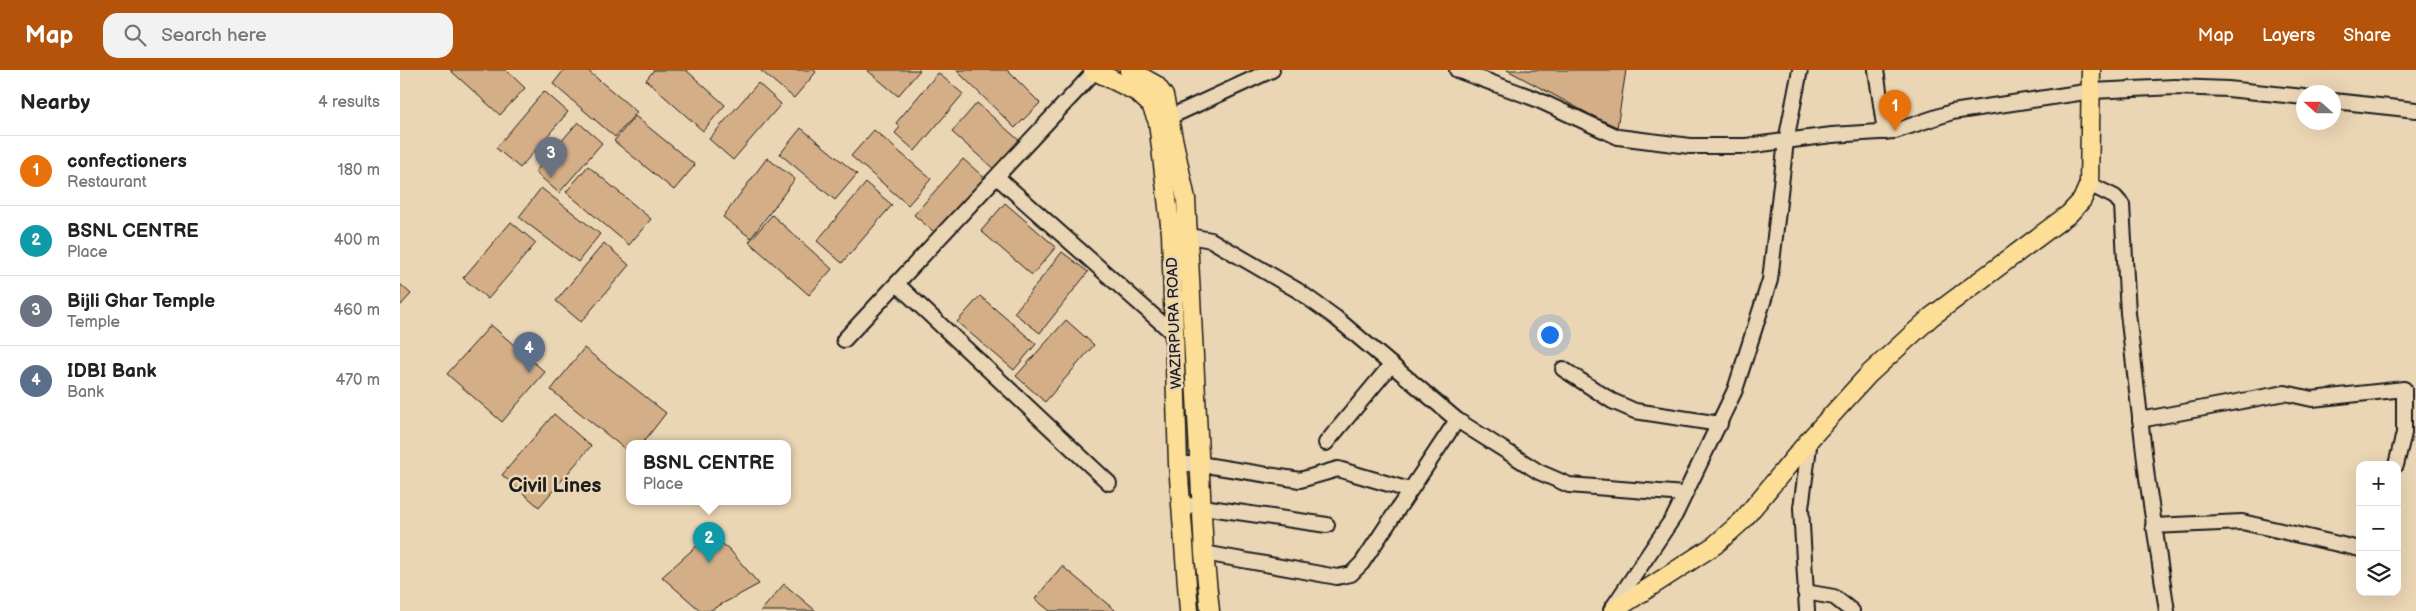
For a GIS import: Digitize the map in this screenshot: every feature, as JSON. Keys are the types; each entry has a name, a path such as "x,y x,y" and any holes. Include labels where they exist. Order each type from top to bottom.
{"main road":[{"name":"WAZIRPURA ROAD","path":"1094,70 1137,92 1163,120"},
{"name":"WAZIRPURA ROAD","path":"1129,70 1156,85 1164,96 1163,120 1179,234 1210,611"},
{"path":"1612,611 1715,546 1742,521 1810,439 1870,374 1931,317 2069,214 2082,200 2089,184 2091,70"},
{"name":"WAZIRPURA ROAD","path":"1179,234 1174,334 1178,464 1188,611"}],"street":[{"path":"844,340 997,177 1094,70"},
{"path":"1163,120 1272,70"},
{"path":"1612,611 1675,515 1735,390 1770,280 1786,141 1800,70"},
{"path":"1876,70 1885,132"},
{"path":"1464,71 1536,99 1618,137 1690,146 1718,147 1746,146 1895,131 1952,112 2092,91 2175,87 2228,89 2296,96"},
{"path":"2341,101 2416,110"},
{"path":"997,177 1174,334"},
{"path":"2089,184 2115,197 2122,205 2128,313 2153,526 2166,611"},
{"path":"1179,234 1221,245 1297,290 1336,318 1457,420 1539,472 1569,485 1685,494"},
{"path":"897,284 1108,483"},
{"path":"1326,443 1391,365"},
{"path":"1563,369 1612,401 1635,411 1720,424"},
{"path":"2398,385 2416,384"},
{"path":"2140,420 2285,394 2312,399 2404,389 2404,433 2397,461"},
{"path":"1204,553 1342,577 1351,574 1362,563 1457,420"},
{"path":"1807,611 1801,508 1810,439"},
{"path":"1178,464 1199,464 1300,480 1338,469 1409,490"},
{"path":"1182,504 1327,525"},
{"path":"2153,526 2242,522 2356,548"},
{"path":"1805,592 1834,597 1852,611"}],"building":[{"path":"450,70 506,70 525,88 500,115"},
{"path":"564,70 587,70 637,112 615,137 553,84"},
{"path":"654,70 686,70 725,105 703,131 646,80"},
{"path":"760,70 814,70 816,72 794,98"},
{"path":"867,70 920,70 898,96"},
{"path":"956,70 1007,70 1040,103 1015,128"},
{"path":"1507,70 1626,70 1617,128 1591,115"},
{"path":"938,73 963,94 915,151 895,133 900,127 896,123"},
{"path":"758,83 781,104 733,160 709,139"},
{"path":"544,91 568,112 520,168 496,148"},
{"path":"977,103 1022,143 997,172 952,132"},
{"path":"635,116 695,165 674,190 614,141"},
{"path":"578,122 602,143 559,193 535,172"},
{"path":"801,128 857,174 835,200 780,154"},
{"path":"874,130 931,179 908,205 851,156"},
{"path":"767,158 795,179 751,238 723,217"},
{"path":"963,159 987,180 939,236 914,215"},
{"path":"588,166 651,219 629,245 566,192"},
{"path":"866,183 892,205 842,263 817,241"},
{"path":"541,188 600,234 578,262 519,217"},
{"path":"1005,203 1056,247 1032,275 981,231"},
{"path":"772,215 832,269 809,295 749,242"},
{"path":"511,222 536,243 488,299 463,278"},
{"path":"604,243 629,265 581,322 556,301"},
{"path":"1062,252 1088,272 1040,333 1014,313"},
{"path":"400,284 411,294 400,306"},
{"path":"980,296 1036,344 1014,370 957,322"},
{"path":"1066,320 1094,345 1045,402 1016,376"},
{"path":"491,325 545,372 502,422 447,374"},
{"path":"584,348 666,413 645,440 626,440 626,450 551,390"},
{"path":"554,414 591,446 539,507 502,475"},
{"path":"710,534 729,549 759,584 709,611 701,611 662,577"},
{"path":"1062,566 1116,611 1050,611 1035,599"},
{"path":"784,584 816,611 761,611"}],"place":[{"name":"confectioners","path":"1895,131"},
{"name":"Bijli Ghar Temple","path":"551,178"},
{"name":"IDBI Bank","path":"529,373"},
{"name":"BSNL CENTRE","path":"709,563"}],"district":[{"name":"Civil Lines","path":"555,485"}]}
